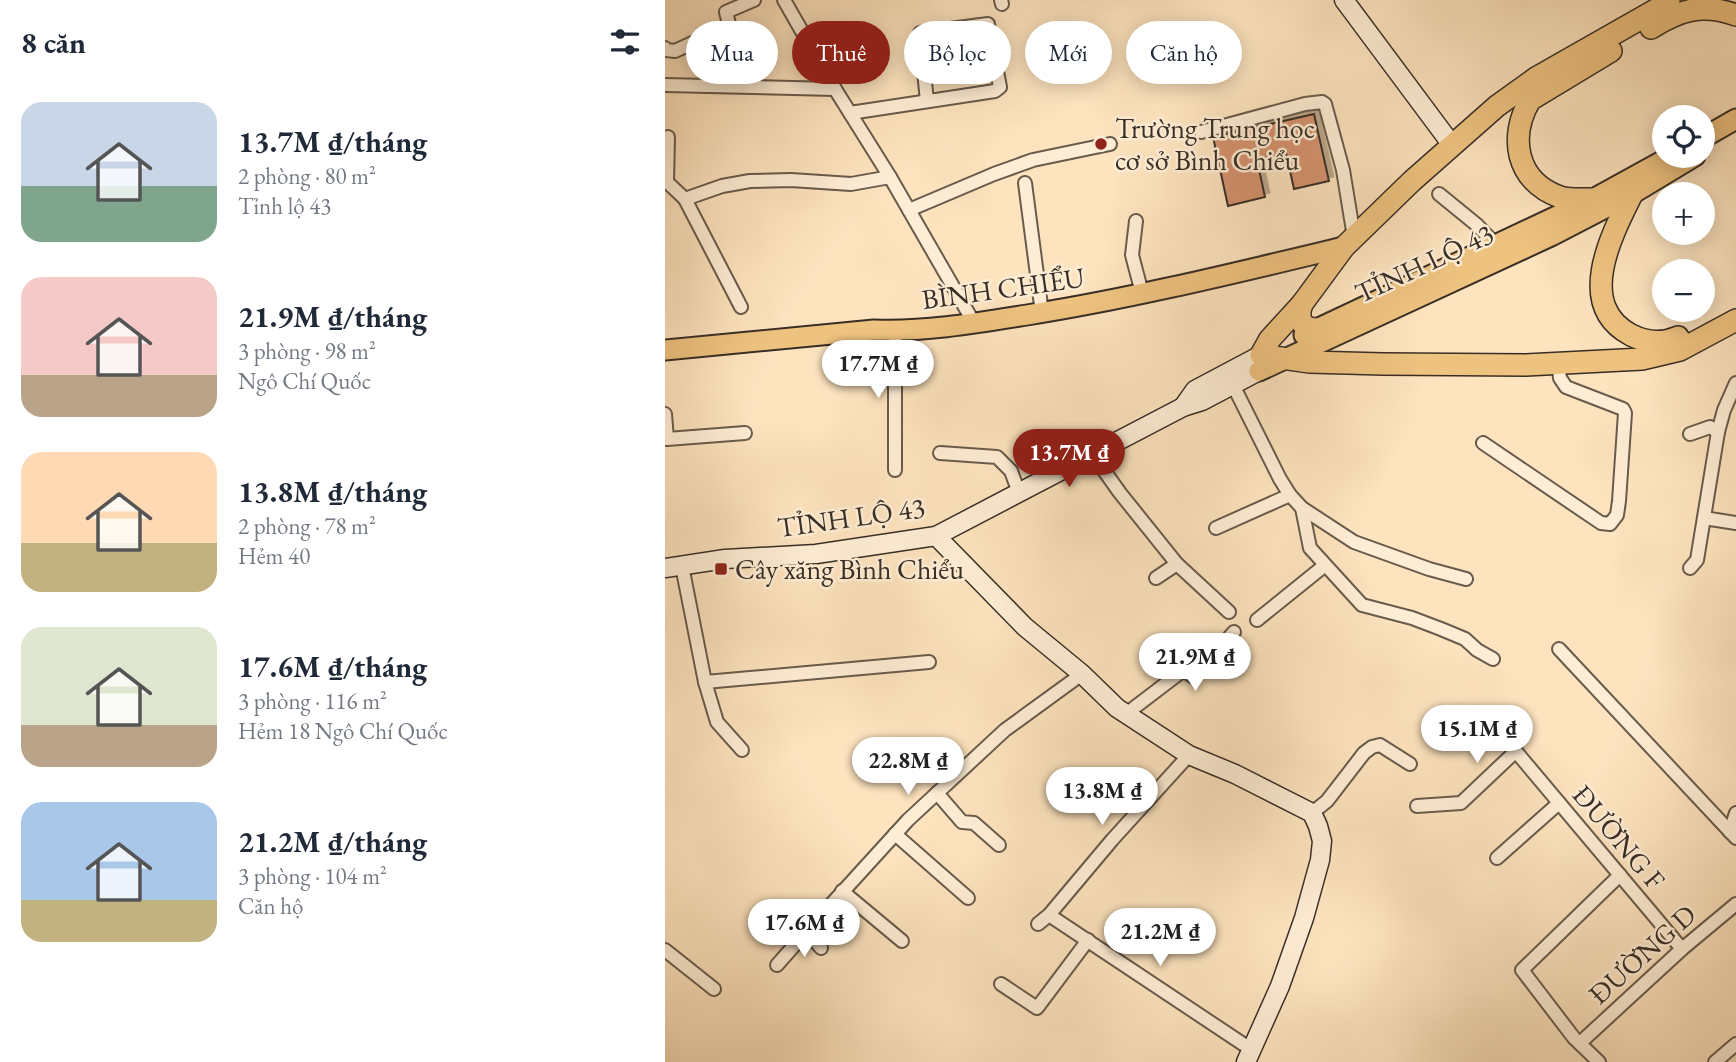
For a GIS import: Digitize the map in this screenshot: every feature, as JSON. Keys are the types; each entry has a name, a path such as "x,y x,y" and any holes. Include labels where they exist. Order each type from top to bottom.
{"highway":[{"path":"1275,357 1271,339 1319,283 1349,242 1454,143 1497,106 1536,78 1669,0"},
{"path":"1454,143 1484,129 1682,10 1724,10 1736,15"},
{"path":"1530,100 1522,113 1518,129 1517,145 1524,166 1541,186 1561,197 1593,199"},
{"path":"1632,194 1614,231 1602,273 1600,292 1603,304 1616,324 1636,337 1652,342 1670,341 1735,315"},
{"path":"1302,304 1302,324 1306,328 1317,329"},
{"path":"1275,357 1320,363 1396,364 1558,363 1642,359 1680,350 1735,315"},
{"path":"1275,357 1628,350 1652,342"}],"main road":[{"path":"1344,0 1454,143"},
{"path":"1715,131 1736,119"},
{"path":"1715,144 1736,133"},
{"name":"TỈNH LỘ 43","path":"674,567 725,559 816,554 936,536 1183,407 1202,401 1233,385 1317,329 1661,168"},
{"name":"TỈNH LỘ 43","path":"1183,407 1195,390 1552,236 1632,194 1669,168"},
{"name":"BÌNH CHIỂU","path":"665,350 874,330 895,331 1042,313 1299,257 1349,242"},
{"path":"1299,257 1312,268 1319,283"},
{"path":"936,536 1017,619 1126,714 1189,755 1235,774 1312,813 1322,841 1304,918 1280,986 1249,1056"}],"street":[{"path":"665,48 675,51 727,26 729,24 726,12 754,0"},
{"path":"784,0 974,323"},
{"path":"850,113 995,91 1000,87 988,24 920,33 927,101"},
{"path":"665,85 835,89"},
{"path":"1201,132 1305,104 1325,104 1343,170 1349,242"},
{"path":"668,137 667,182 685,199 741,307"},
{"path":"909,210 1033,160 1111,144"},
{"path":"685,199 722,186 750,181 791,180 851,184 890,177"},
{"path":"1025,183 1042,313"},
{"path":"1439,194 1477,225 1496,245"},
{"path":"1136,221 1132,254 1142,293"},
{"path":"895,331 895,470"},
{"path":"1483,443 1601,523 1610,524 1613,521 1619,500 1625,413 1623,409 1566,387 1560,378 1558,363"},
{"path":"1690,568 1697,560 1718,432 1736,383"},
{"path":"1233,385 1290,495 1302,508 1354,542 1429,569 1466,579"},
{"path":"665,414 667,439 745,433"},
{"path":"1690,434 1710,427 1718,432"},
{"path":"940,453 997,457 1011,471 1019,493"},
{"path":"1093,455 1177,564 1229,612"},
{"path":"1216,528 1290,495"},
{"path":"1302,508 1310,548 1362,604 1412,618 1465,639 1493,659"},
{"path":"1704,518 1736,523"},
{"path":"1156,578 1177,564"},
{"path":"1257,620 1324,565"},
{"path":"674,567 717,722 742,750"},
{"path":"1126,714 1181,672 1185,671 1194,677 1234,632"},
{"path":"1559,649 1733,835"},
{"path":"705,682 929,662"},
{"path":"777,965 895,834 937,793 1005,730 1082,674"},
{"name":"ĐƯỜNG F","path":"1492,723 1682,949"},
{"path":"1312,813 1327,802 1364,752 1372,747 1380,745 1410,764"},
{"path":"1417,806 1461,803 1515,751"},
{"path":"1038,924 1049,915 1189,755"},
{"path":"937,793 962,822 974,823 999,845"},
{"path":"1497,858 1559,803"},
{"path":"1733,835 1736,813"},
{"path":"895,834 968,898"},
{"path":"1599,1062 1574,1038 1522,971 1620,876"},
{"path":"842,891 902,941"},
{"name":"ĐƯỜNG D","path":"1581,1042 1682,949 1736,904"},
{"path":"1049,915 1249,1056"},
{"path":"807,931 821,948"},
{"path":"1001,984 1037,1008 1088,940"},
{"path":"667,956 714,989"},
{"path":"1715,1062 1736,1044"}],"building":[{"path":"1314,114 1329,181 1294,189 1286,153 1257,160 1265,197 1228,206 1213,137"}],"place":[{"name":"Trường Trung học cơ sở Bình Chiểu","path":"1101,144"},
{"name":"Cây xăng Bình Chiểu","path":"721,569"}]}
